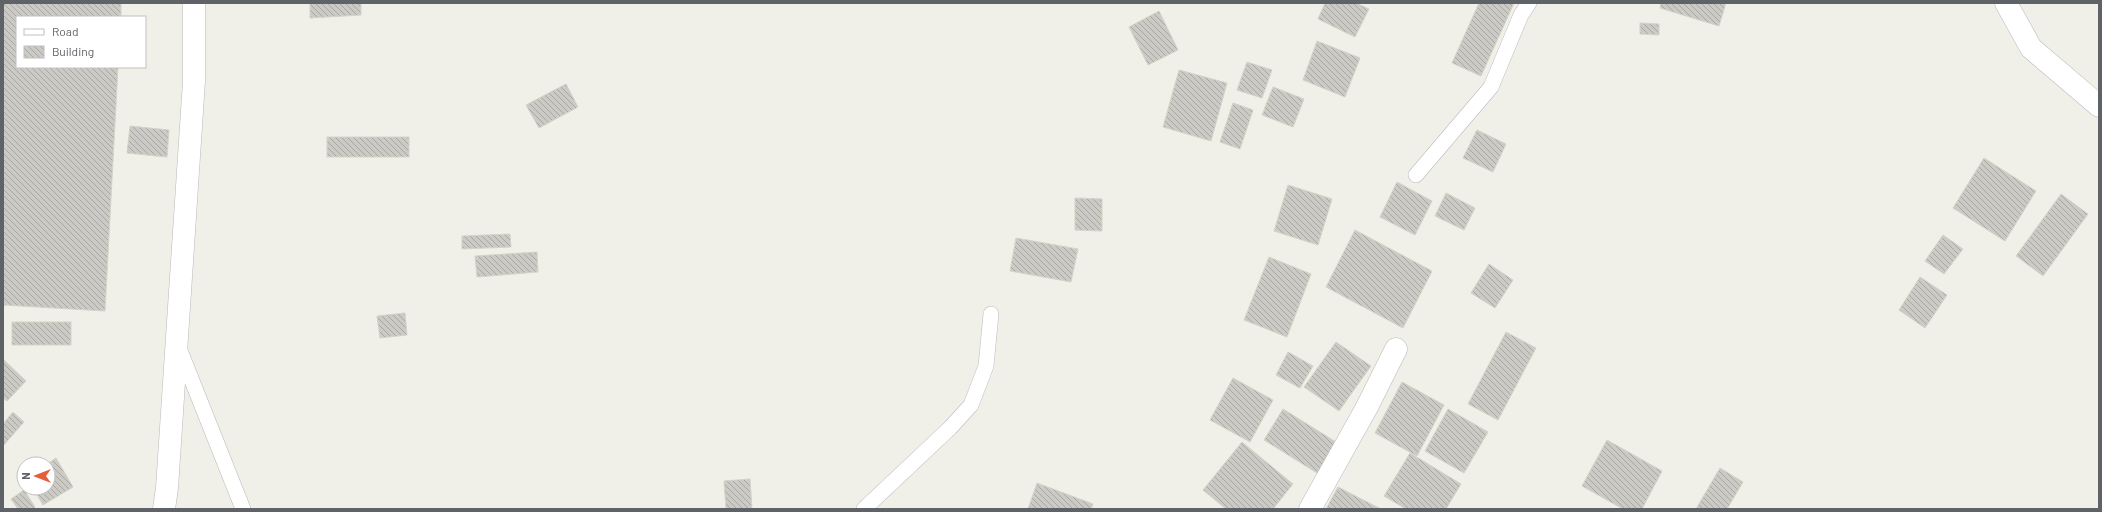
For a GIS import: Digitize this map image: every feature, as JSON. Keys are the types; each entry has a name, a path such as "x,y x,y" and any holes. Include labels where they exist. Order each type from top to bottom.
{"street":[{"path":"164,509 167,488 194,81 194,3"},
{"path":"2006,3 2031,48 2099,106"},
{"path":"1310,509 1367,406 1396,349"}],"lane":[{"path":"1416,175 1491,86 1522,15 1529,3"},
{"path":"864,509 950,428 971,405 986,366 991,314"},
{"path":"177,342 243,509"}],"building":[{"path":"3,3 121,3 121,16 16,16 16,68 118,68 105,311 3,305"},
{"path":"310,3 361,3 361,15 310,18"},
{"path":"1325,3 1356,3 1369,9 1355,37 1318,19"},
{"path":"1479,3 1514,3 1481,76 1452,63"},
{"path":"1661,3 1726,3 1719,26 1660,8"},
{"path":"1159,11 1178,50 1148,65 1129,27"},
{"path":"1640,23 1659,24 1659,35 1640,34"},
{"path":"1317,41 1360,58 1345,97 1303,80"},
{"path":"1247,62 1272,70 1262,98 1237,90"},
{"path":"1179,70 1227,83 1211,141 1163,127"},
{"path":"566,84 578,107 539,128 526,105"},
{"path":"1273,87 1304,99 1293,127 1262,115"},
{"path":"1233,103 1253,110 1240,149 1220,142"},
{"path":"130,126 169,130 167,157 127,153"},
{"path":"1477,130 1506,144 1493,172 1463,158"},
{"path":"327,137 409,137 409,157 327,157"},
{"path":"1984,158 2036,191 2005,241 1953,208"},
{"path":"1397,182 1432,201 1415,235 1380,217"},
{"path":"1288,185 1332,199 1318,245 1274,231"},
{"path":"1446,193 1475,208 1464,230 1435,216"},
{"path":"2061,194 2088,214 2043,276 2016,256"},
{"path":"1075,198 1102,199 1102,231 1075,230"},
{"path":"1355,230 1432,271 1403,328 1326,287"},
{"path":"510,234 511,247 462,249 462,236"},
{"path":"1943,235 1963,249 1944,274 1925,261"},
{"path":"1016,238 1078,249 1071,282 1010,271"},
{"path":"537,252 538,272 477,277 475,256"},
{"path":"1269,257 1311,274 1287,337 1244,320"},
{"path":"1489,264 1513,280 1495,308 1471,293"},
{"path":"1920,277 1947,295 1925,328 1899,310"},
{"path":"405,313 407,335 380,338 377,316"},
{"path":"12,322 71,322 71,345 12,345"},
{"path":"1506,332 1536,348 1498,420 1468,404"},
{"path":"1336,342 1371,366 1339,411 1304,387"},
{"path":"1288,352 1313,366 1300,388 1276,375"},
{"path":"3,359 26,381 7,401 3,398"},
{"path":"1233,378 1273,400 1250,442 1210,420"},
{"path":"1402,382 1444,405 1417,456 1375,433"},
{"path":"1283,409 1336,442 1317,473 1264,440"},
{"path":"1448,409 1488,432 1464,473 1425,451"},
{"path":"13,412 24,422 3,446 3,424"},
{"path":"1607,440 1662,471 1642,509 1623,509 1582,486"},
{"path":"1242,442 1293,484 1273,509 1226,509 1203,490"},
{"path":"1410,453 1461,484 1446,509 1406,509 1384,496"},
{"path":"56,458 73,487 43,505 38,496 56,496"},
{"path":"1720,468 1743,482 1727,509 1696,509"},
{"path":"750,479 752,509 726,509 724,481"},
{"path":"1037,483 1093,504 1091,509 1028,509"},
{"path":"1338,487 1381,509 1326,509"},
{"path":"16,496 28,496 35,507 33,509 18,509 11,499"}]}
